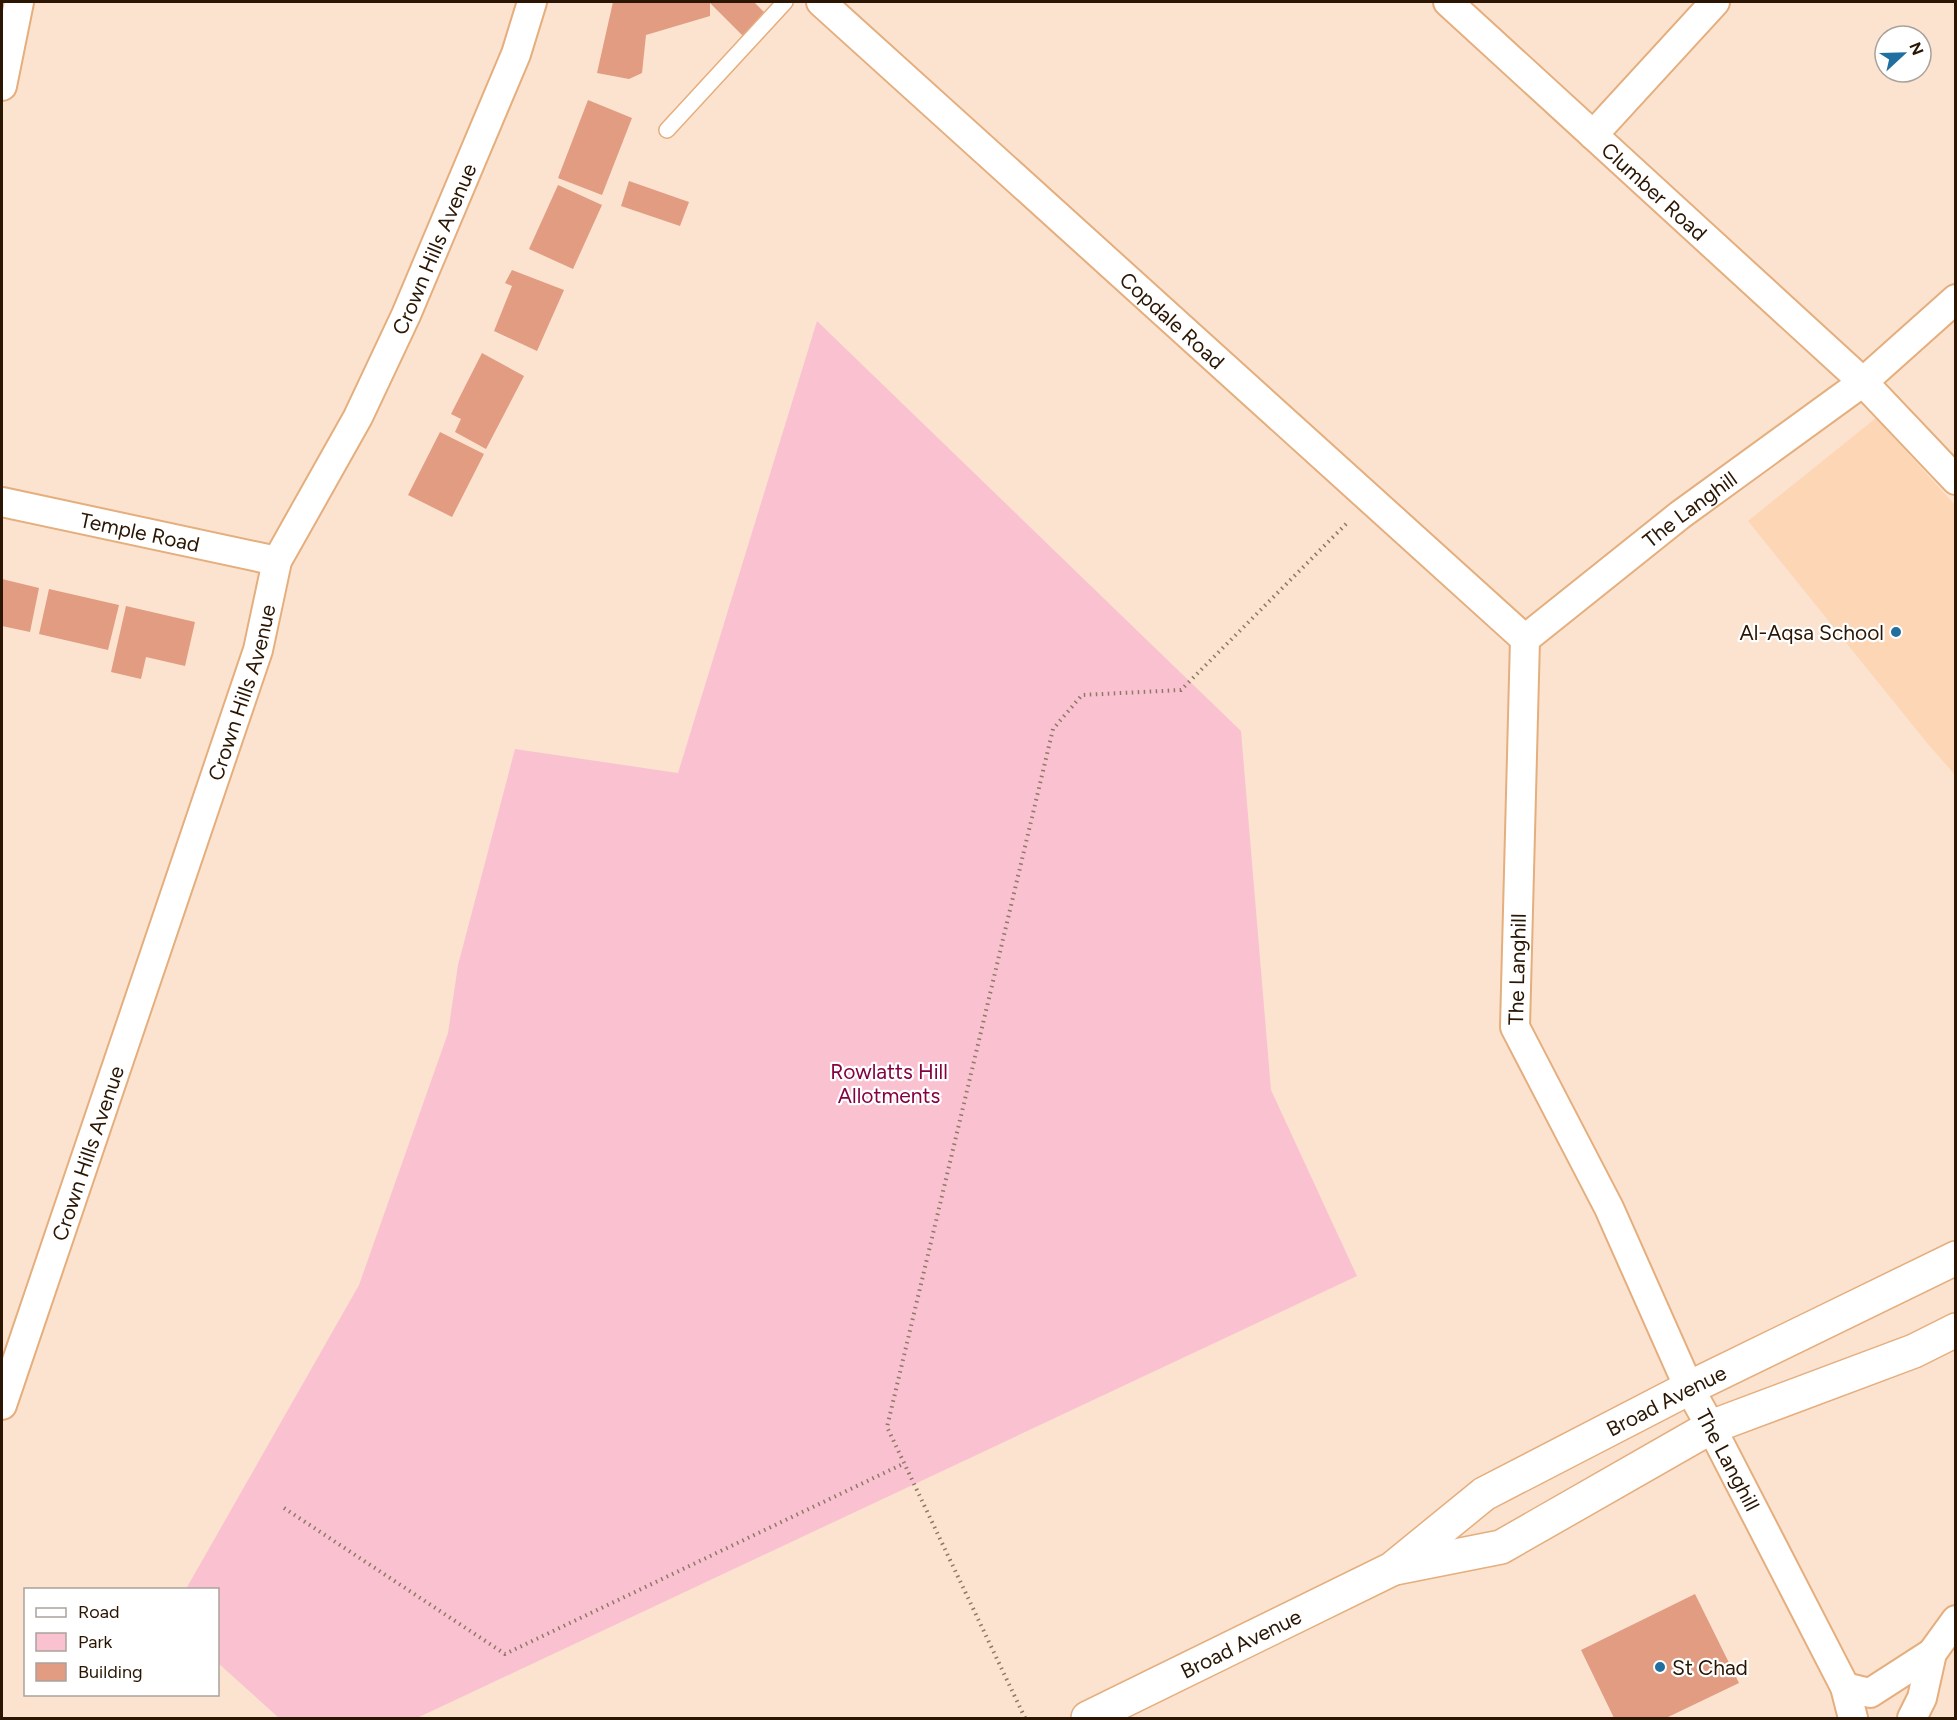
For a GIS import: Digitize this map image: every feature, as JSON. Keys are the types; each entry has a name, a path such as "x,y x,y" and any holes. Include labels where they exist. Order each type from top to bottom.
{"highway":[{"name":"Broad Avenue","path":"1088,1719 1392,1569 1484,1494 1689,1388 1956,1258"},
{"name":"Broad Avenue","path":"1392,1569 1501,1547 1712,1427 1914,1351 1956,1330"}],"street":[{"path":"2,86 19,2"},
{"name":"Crown Hills Avenue","path":"2,1405 258,650 277,561 358,417 406,315 516,54 532,2"},
{"name":"Copdale Road","path":"821,2 1525,639"},
{"name":"Clumber Road","path":"1449,2 1863,382 1956,480"},
{"path":"1593,135 1715,2"},
{"name":"The Langhill","path":"1853,1719 1845,1687 1712,1427 1689,1388 1609,1208 1515,1026 1525,639 1680,515 1863,382 1956,299"},
{"name":"Temple Road","path":"2,502 277,561"},
{"path":"1845,1687 1870,1693 1932,1653 1956,1620"},
{"path":"1911,1719 1922,1698 1932,1653"}],"lane":[{"path":"668,130 785,2"}],"path":[{"path":"1025,1719 887,1427 1053,729 1082,694 1181,690 1370,500"},
{"path":"284,1508 505,1654 905,1464"}],"shaded area":[{"name":"Al-Aqsa School","path":"1876,418 1955,505 1955,775 1748,521"}],"green space":[{"name":"Rowlatts Hill Allotments","path":"817,321 1241,731 1271,1090 1357,1276 417,1718 279,1718 219,1664 219,1588 187,1588 359,1285 448,1033 458,965 515,749 678,773"}],"building":[{"path":"613,2 754,2 764,12 743,36 710,3 710,16 646,35 642,73 629,79 597,73"},
{"path":"588,100 632,118 602,195 558,178"},
{"path":"629,181 689,202 680,226 621,206"},
{"path":"558,185 602,205 573,269 529,249"},
{"path":"512,270 564,290 537,351 494,331 512,286 505,283"},
{"path":"482,353 524,376 486,449 455,432 461,419 451,414"},
{"path":"440,432 484,454 452,517 408,495"},
{"path":"2,579 39,588 30,632 2,626"},
{"path":"49,589 119,605 108,650 39,634"},
{"path":"126,606 195,622 185,666 146,657 141,679 111,672"},
{"name":"St Chad","path":"1695,1594 1739,1683 1666,1718 1614,1718 1581,1650"}],"place":[{"name":"Al-Aqsa School","path":"1896,632"},
{"name":"St Chad","path":"1660,1667"}]}
